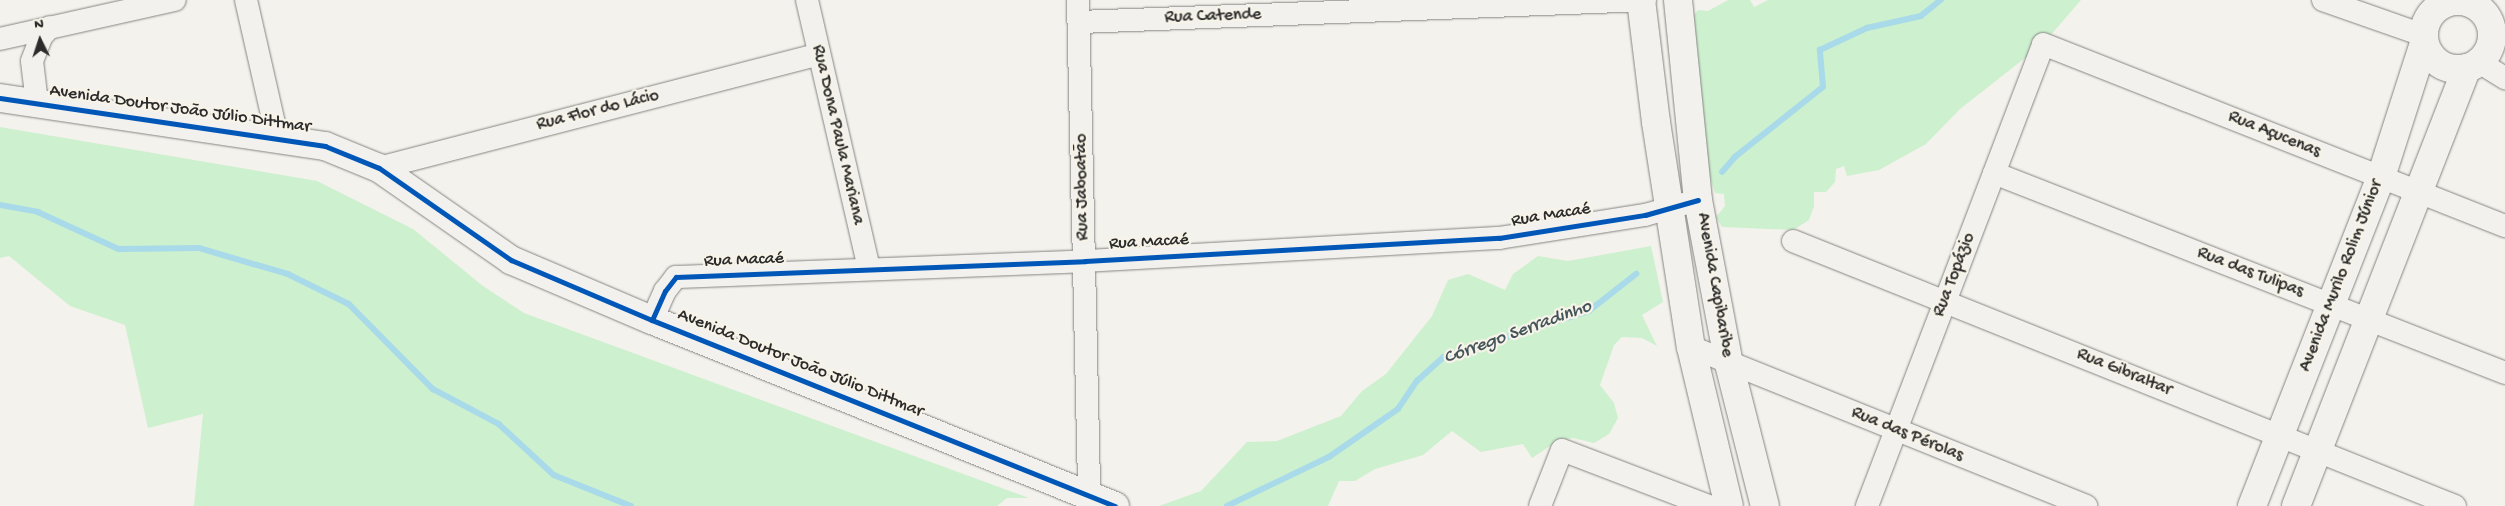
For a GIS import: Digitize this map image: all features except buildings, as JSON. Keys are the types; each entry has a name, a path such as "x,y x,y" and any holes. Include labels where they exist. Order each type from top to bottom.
{"main road":[{"name":"Avenida Capibaribe","path":"1642,0 1656,122 1691,347 1728,506"},
{"name":"Avenida Capibaribe","path":"1678,0 1698,200 1728,364 1765,506"},
{"path":"2480,61 2449,68 2433,59 2424,39 2427,20 2439,3 2456,0 2505,7"},
{"path":"2296,506 2419,193 2492,32 2490,21 2475,4"},
{"name":"Avenida Murilo Rolim Júnior","path":"2252,506 2381,177 2424,39"},
{"name":"Avenida Doutor João Júlio Dittmar","path":"0,98 277,137 325,146 379,168 511,260 652,320 1115,506"}],"street":[{"path":"0,39 175,0"},
{"path":"246,0 277,137"},
{"name":"Rua Dona Paula Mariana","path":"807,0 817,55 869,269"},
{"name":"Rua Catende","path":"1079,11 1642,0"},
{"path":"2323,0 2424,39"},
{"name":"Rua Jaboatão","path":"1079,11 1089,494"},
{"path":"37,103 32,61 41,36 50,27"},
{"name":"Rua Açucenas","path":"2043,44 2505,226"},
{"name":"Rua Topázio","path":"1867,506 2043,44"},
{"name":"Rua Flor do Lácio","path":"379,168 817,55"},
{"path":"2480,61 2505,78"},
{"name":"Rua das Tulipas","path":"1994,173 2505,372"},
{"name":"Rua Macaé","path":"652,320 665,291 676,277 1085,260 1499,238 1670,209 1698,200"},
{"name":"Rua Gibraltar","path":"1793,241 2456,506"},
{"name":"Rua das Pérolas","path":"1691,347 1728,364 2086,506"},
{"path":"1540,506 1562,450 1699,504"}],"green space":[{"path":"1728,0 1750,0 1754,7 1768,0 2081,0 2043,44 1960,109 1926,144 1879,170 1847,176 1844,166 1836,169 1835,182 1826,192 1814,192 1814,206 1809,220 1793,230 1722,227 1716,217 1725,206 1724,194 1715,193 1710,177 1691,32 1692,18 1698,10 1708,11"},
{"path":"0,127 317,181 413,229 483,286 524,313 1029,498 1007,498 997,506 194,506 203,414 148,428 125,325 70,306 9,256 0,258"},
{"path":"1651,246 1663,302 1642,315 1657,346 1642,338 1622,337 1614,345 1600,385 1614,403 1618,418 1609,434 1594,443 1573,438 1556,442 1532,458 1523,444 1481,452 1452,431 1423,455 1375,469 1355,481 1339,481 1328,506 1159,506 1201,491 1247,442 1277,441 1341,416 1362,391 1386,374 1432,316 1448,280 1468,274 1505,290 1513,274 1538,256 1568,261"}],"waterway":[{"name":"Córrego Serradinho","path":"1722,172 1735,157 1823,87 1820,50 1867,28 1921,16 1941,0"},
{"name":"Córrego Serradinho","path":"0,205 38,212 119,249 199,248 288,274 349,304 433,389 499,424 554,475 631,506"},
{"name":"Córrego Serradinho","path":"1227,506 1329,457 1398,409 1417,381 1444,357 1589,311 1636,274"}],"cycle path":[{"path":"0,98 325,146 379,168 511,260 652,320 1115,506"},
{"path":"652,320 665,291 676,277 1085,261 1499,238 1645,215 1698,200"}]}
